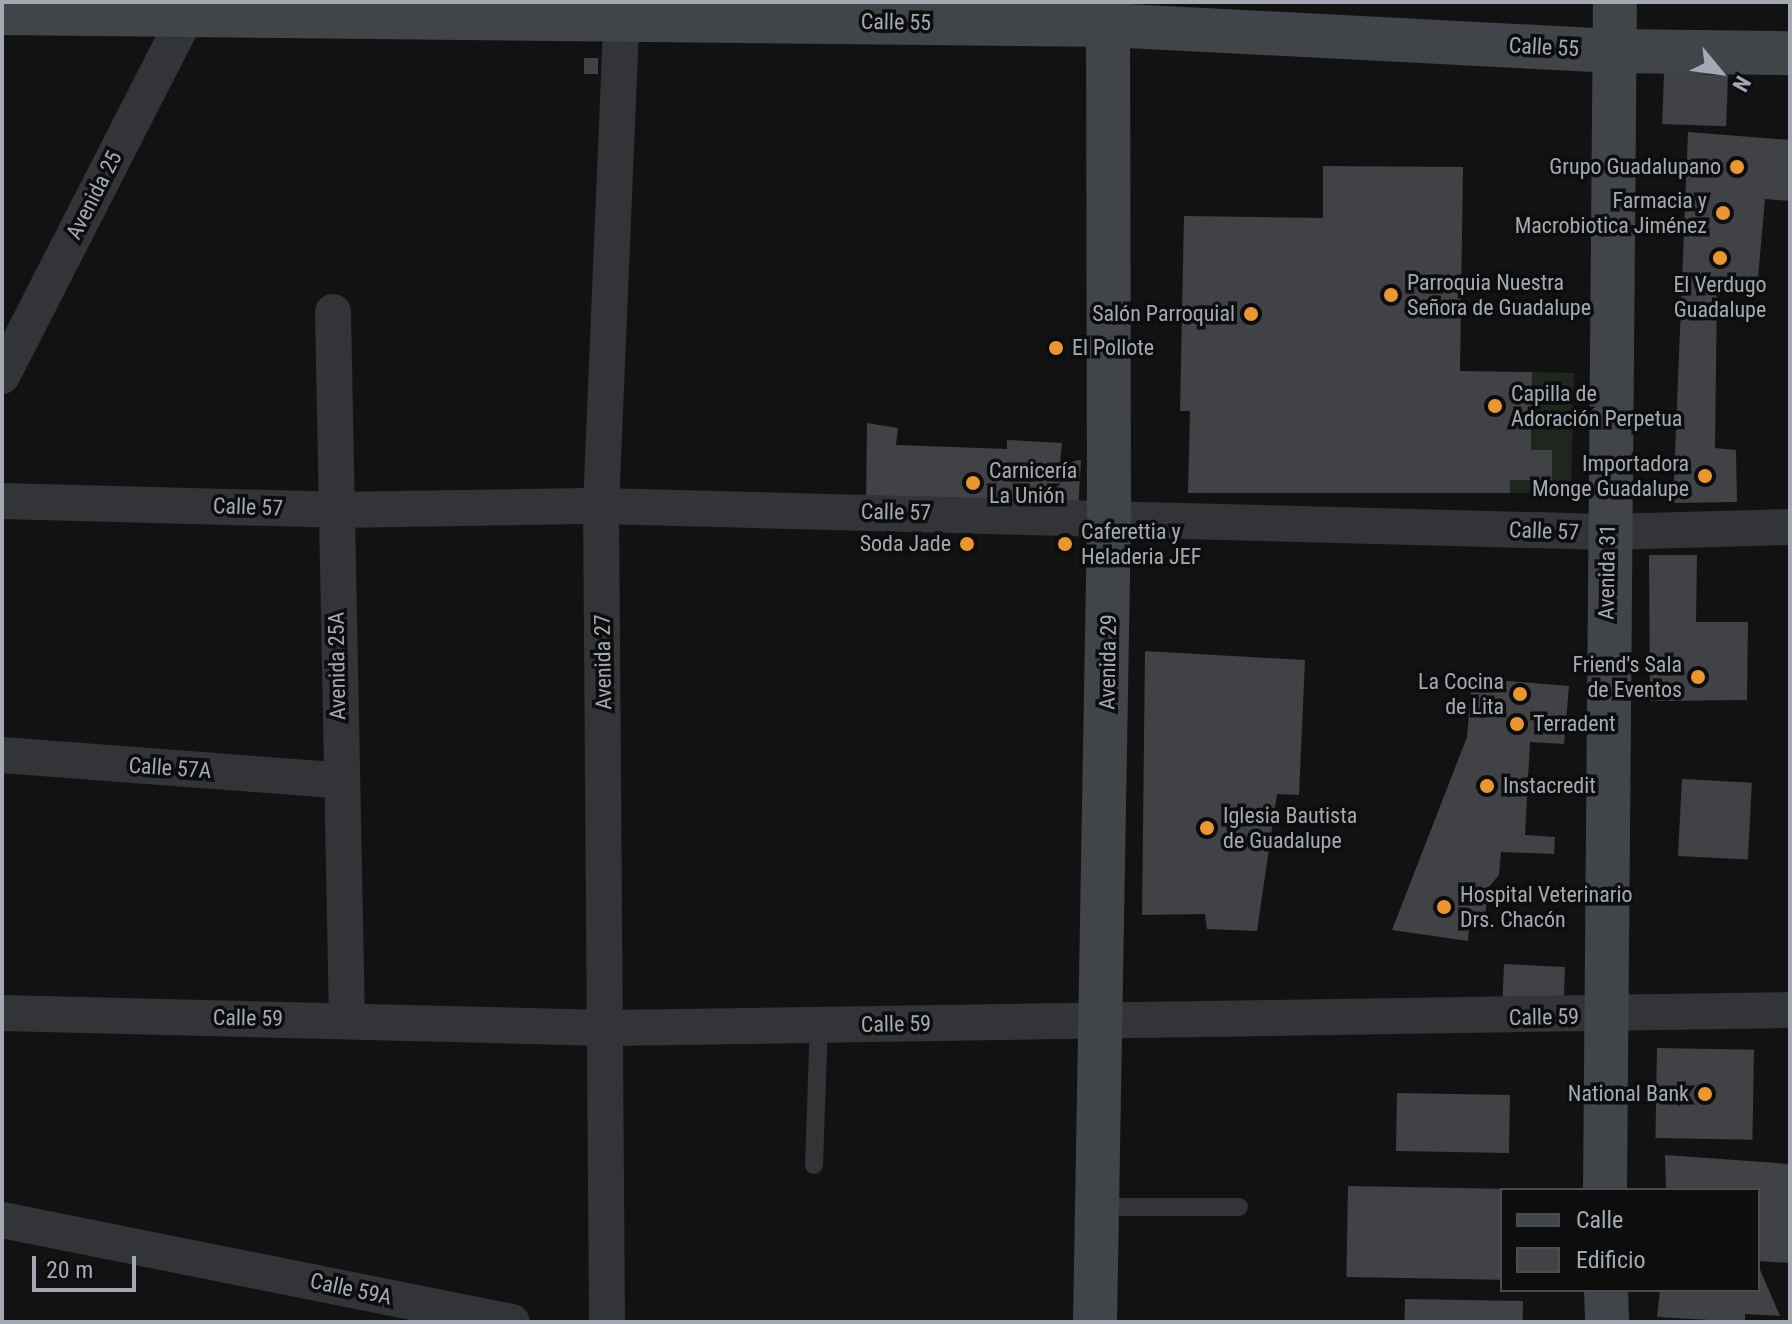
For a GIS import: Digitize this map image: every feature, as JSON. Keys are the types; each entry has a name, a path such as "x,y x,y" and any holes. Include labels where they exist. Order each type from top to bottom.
{"main road":[{"name":"Avenida 31","path":"1585,2 1600,50"},
{"name":"Avenida 31","path":"1577,1188 1590,1017 1600,50 1615,2"},
{"name":"Calle 55","path":"2,13 621,10 1108,13 1600,50 1790,53"},
{"name":"Avenida 29","path":"1095,1322 1104,1022 1109,518 1108,13"},
{"name":"Avenida 31","path":"1590,1017 1605,1188"},
{"path":"1576,1292 1576,1322"},
{"path":"1606,1292 1607,1322"}],"street":[{"name":"Avenida 27","path":"607,1322 608,1028 601,506 621,10"},
{"name":"Avenida 25","path":"2,376 187,14"},
{"name":"Avenida 25A","path":"333,312 338,780 347,1020"},
{"name":"Calle 57","path":"2,501 335,510 601,506 1595,532 1790,527"},
{"name":"Calle 57A","path":"2,755 338,780"},
{"name":"Calle 59","path":"2,1013 608,1028 1590,1017 1790,1010"},
{"name":"Calle 59A","path":"2,1220 512,1322"}],"lane":[{"path":"814,1165 819,1025"},
{"path":"1099,1207 1239,1207"}],"shaded area":[{"path":"1532,372 1574,373 1571,493 1510,493 1510,480 1552,479 1552,450 1531,450"}],"building":[{"path":"584,58 598,58 598,74 584,74"},
{"path":"1664,73 1728,75 1726,126 1662,124"},
{"path":"1688,132 1790,140 1790,201 1765,199 1757,289 1717,287 1715,448 1736,450 1737,502 1673,503"},
{"path":"1323,166 1463,167 1460,371 1532,372 1531,450 1552,450 1552,480 1510,480 1510,493 1188,493 1190,411 1180,411 1184,216 1323,218"},
{"name":"Carnicería La Unión","path":"867,423 898,428 896,445 1007,449 1007,440 1062,443 1060,463 1081,460 1078,511 866,503"},
{"path":"1649,555 1697,555 1696,622 1748,622 1747,700 1650,701"},
{"path":"1145,651 1305,660 1299,795 1277,794 1257,931 1207,929 1205,914 1142,915"},
{"path":"1472,678 1569,686 1564,744 1530,742 1525,835 1555,837 1554,854 1501,852 1499,875 1487,889 1485,925 1469,925 1468,941 1392,930 1467,737"},
{"path":"1682,779 1752,783 1748,860 1678,856"},
{"path":"1504,964 1565,967 1564,995 1548,1014 1502,1012"},
{"name":"National Bank","path":"1657,1048 1754,1050 1752,1140 1655,1138"},
{"path":"1397,1093 1510,1095 1509,1153 1396,1151"},
{"path":"1665,1155 1790,1164 1790,1263 1760,1261 1760,1188 1666,1188"},
{"path":"1348,1186 1500,1189 1500,1280 1346,1277"},
{"path":"1760,1270 1780,1316 1745,1314 1745,1322 1657,1317 1660,1292 1760,1292"},
{"path":"1405,1299 1523,1301 1523,1322 1405,1322"}],"place":[{"name":"Grupo Guadalupano","path":"1737,167"},
{"name":"Farmacia y Macrobiotica Jiménez","path":"1723,213"},
{"name":"El Verdugo Guadalupe","path":"1720,258"},
{"name":"Parroquia Nuestra Señora de Guadalupe","path":"1391,295"},
{"name":"Salón Parroquial","path":"1251,314"},
{"name":"El Pollote","path":"1056,348"},
{"name":"Capilla de Adoración Perpetua","path":"1495,406"},
{"name":"Importadora Monge Guadalupe","path":"1705,476"},
{"name":"Carnicería La Unión","path":"973,483"},
{"name":"Soda Jade","path":"967,544"},
{"name":"Caferettia y Heladeria JEF","path":"1065,544"},
{"name":"Friend's Sala de Eventos","path":"1698,677"},
{"name":"La Cocina de Lita","path":"1520,694"},
{"name":"Terradent","path":"1517,724"},
{"name":"Instacredit","path":"1487,786"},
{"name":"Iglesia Bautista de Guadalupe","path":"1207,828"},
{"name":"Hospital Veterinario Drs. Chacón","path":"1444,907"},
{"name":"National Bank","path":"1705,1094"}]}
